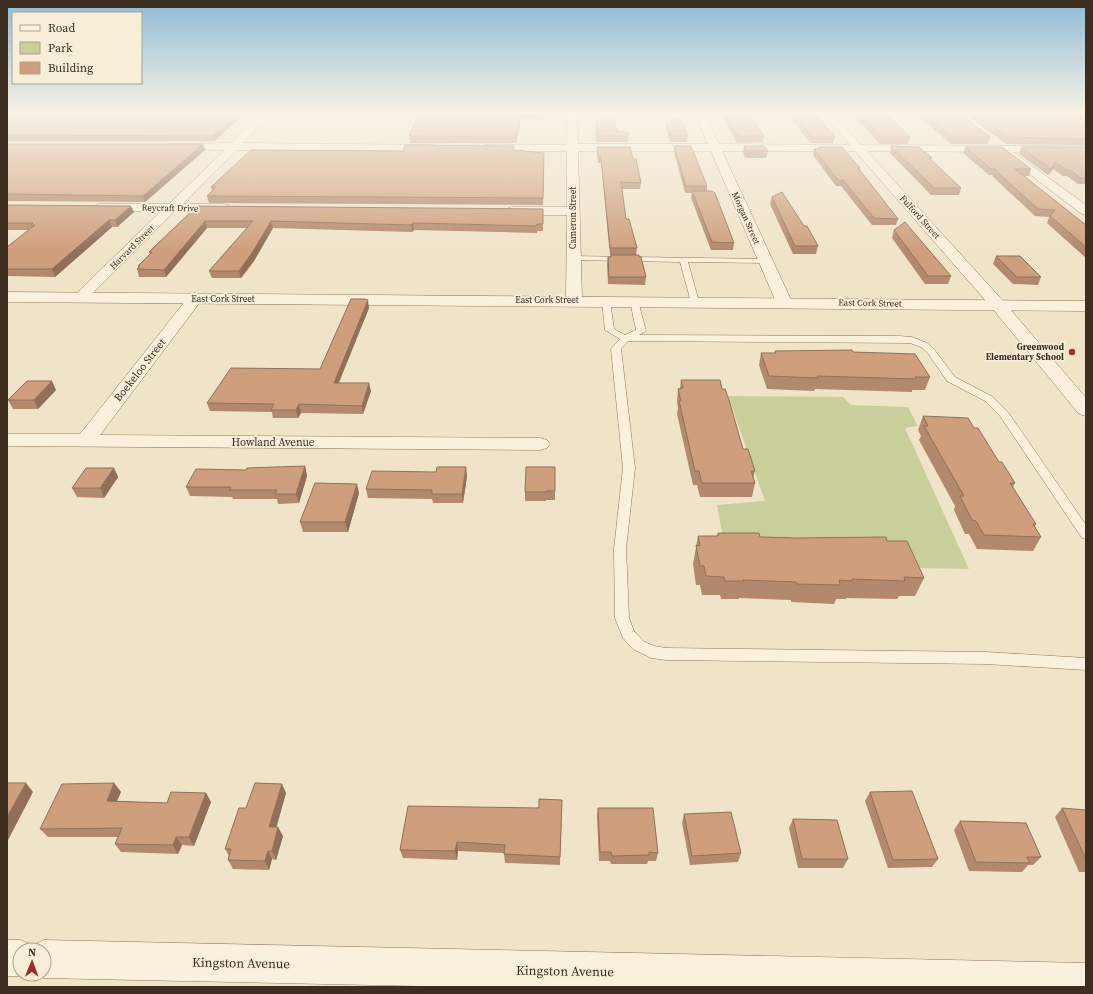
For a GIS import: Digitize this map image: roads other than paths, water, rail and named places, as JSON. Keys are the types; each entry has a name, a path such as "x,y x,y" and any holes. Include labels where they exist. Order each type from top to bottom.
{"street":[{"name":"Harvard Street","path":"81,297 222,158"},
{"name":"Cameron Street","path":"573,158 574,300"},
{"name":"Morgan Street","path":"720,158 784,302"},
{"name":"Fulford Street","path":"867,158 998,305 1086,410"},
{"path":"1016,158 1086,211"},
{"name":"Reycraft Drive","path":"93,207 234,208"},
{"path":"502,210 573,211"},
{"name":"East Cork Street","path":"7,296 574,300 1086,306"},
{"name":"Boekeloo Street","path":"85,441 195,298"},
{"name":"Howland Avenue","path":"7,440 540,444"},
{"name":"Kingston Avenue","path":"52,959 1086,982"}],"lane":[{"path":"573,258 765,261"},
{"path":"683,260 695,302"},
{"path":"606,301 610,330 625,338 899,339 918,342 930,350 951,379 981,394 995,404 1004,414 1086,535"},
{"path":"634,301 641,331 625,338 616,349 629,468 620,549 622,618 628,634 638,645 651,652 666,654 986,658 1086,664"}],"place":[{"name":"Greenwood Elementary School","path":"1072,352"}]}
